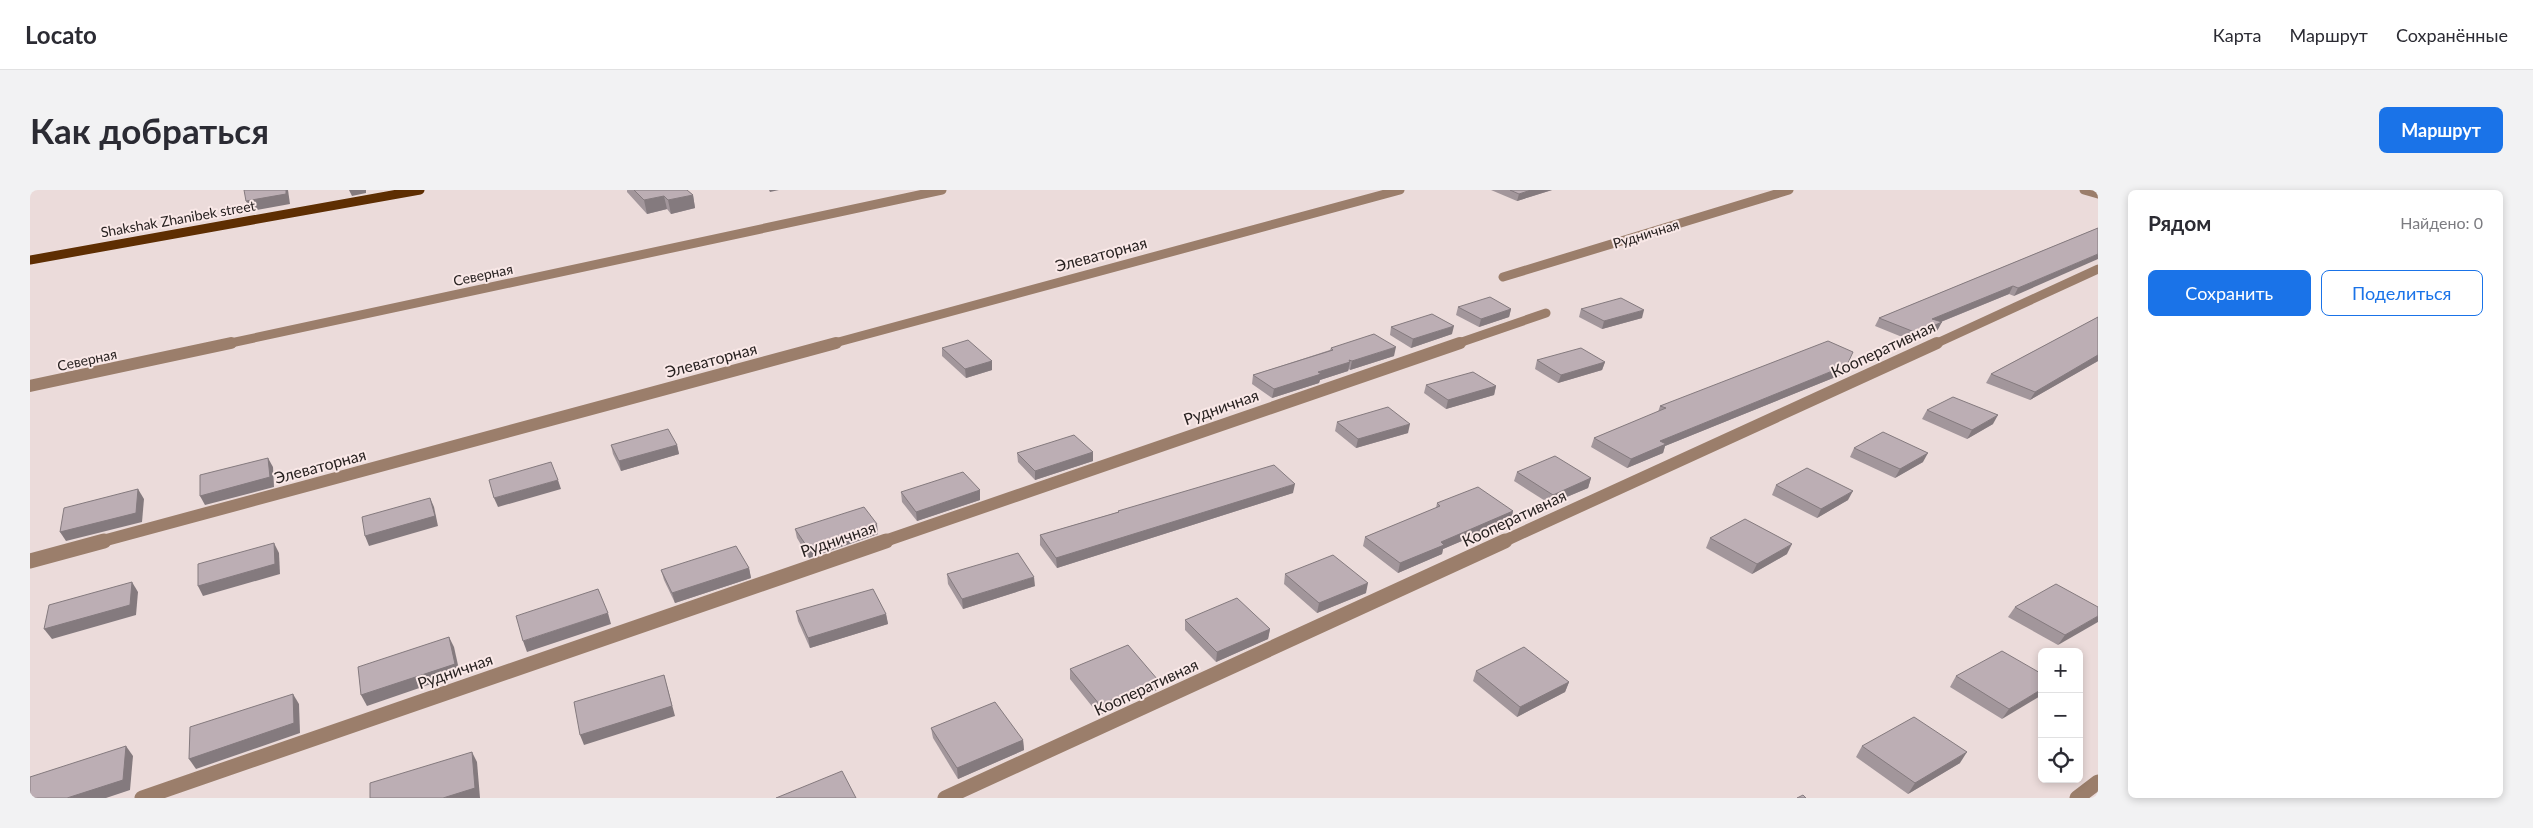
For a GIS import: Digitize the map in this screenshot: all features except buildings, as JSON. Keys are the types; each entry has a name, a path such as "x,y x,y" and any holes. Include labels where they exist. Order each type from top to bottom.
{"main road":[{"name":"Shakshak Zhanibek street","path":"30,260 420,190"}],"street":[{"name":"Северная","path":"30,386 942,190"},
{"name":"Элеваторная","path":"30,562 1400,190"},
{"name":"Рудничная","path":"1504,277 1788,190"},
{"path":"2084,190 2098,194"},
{"name":"Кооперативная","path":"945,798 2098,270"},
{"name":"Рудничная","path":"142,798 1546,313"},
{"path":"2077,798 2098,782"}]}
